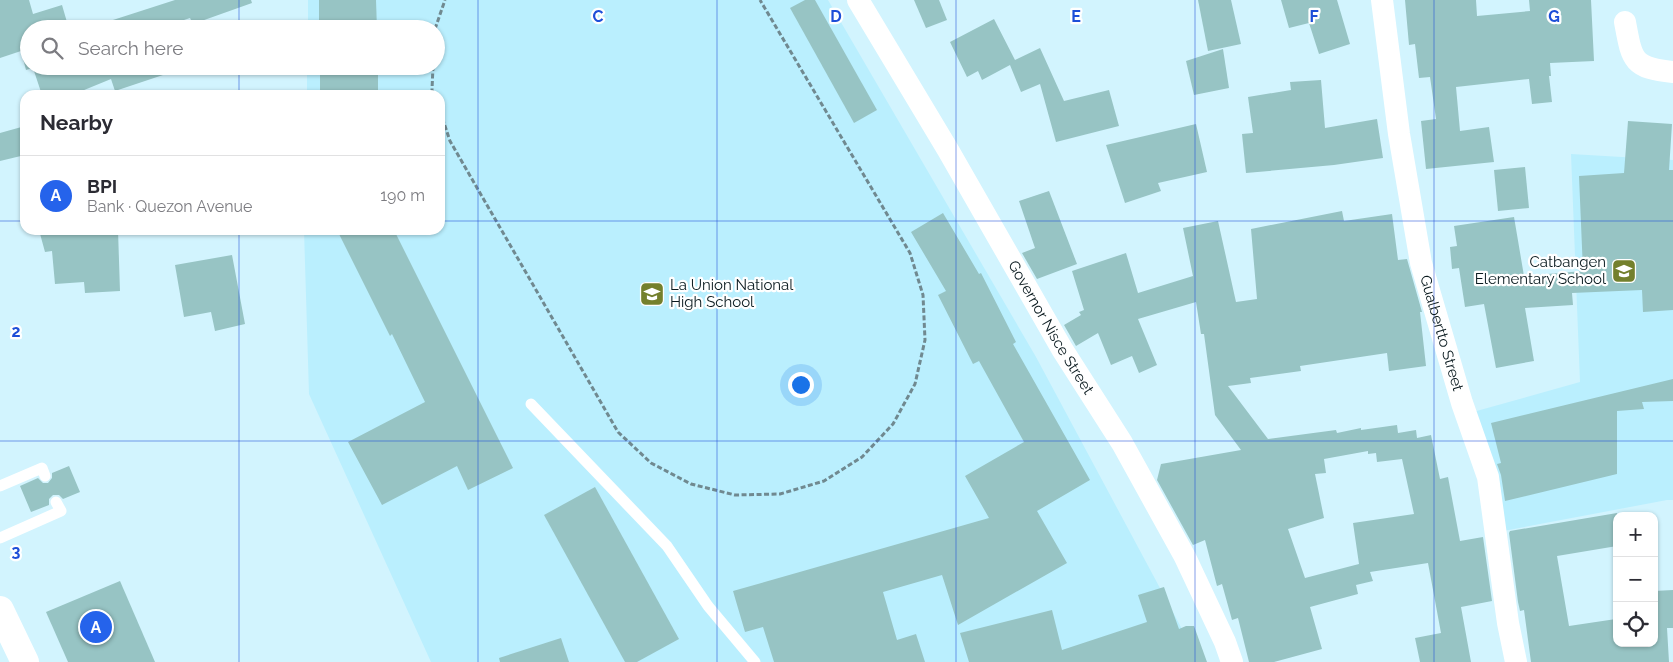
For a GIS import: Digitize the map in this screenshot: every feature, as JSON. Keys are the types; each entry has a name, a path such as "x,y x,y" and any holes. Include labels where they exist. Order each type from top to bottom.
{"main road":[{"path":"0,610 25,662"}],"street":[{"name":"Governor Nisce Street","path":"858,0 948,150 1062,349 1122,443 1185,557 1225,642 1232,662"},
{"name":"Gualbertto Street","path":"1382,0 1399,134 1421,264 1462,403 1488,477 1508,623 1516,662"},
{"path":"1625,22 1636,61 1645,68 1673,72"}],"lane":[{"path":"531,404 667,546 708,606 755,662"},
{"path":"0,486 42,468 45,476"},
{"path":"0,538 61,511 56,502"}],"path":[{"path":"438,20 445,0"},
{"path":"445,126 450,141 618,432 651,463 691,484 735,495 780,494 824,481 862,457 893,424 915,384 925,340 923,295 910,253 760,0"},
{"path":"432,90 433,75"}],"shaded area":[{"name":"La Union National High School","path":"308,0 828,0 1036,357 1190,644 1196,662 431,662 309,394 304,235 445,235 445,90 307,90 307,75 445,75 445,20 308,20"},
{"name":"Catbangen Elementary School","path":"1571,154 1673,160 1673,500 1498,532 1473,412 1580,382"}],"building":[{"path":"0,0 29,0 33,14 62,5 66,20 20,20 20,51 0,58"},
{"path":"175,0 251,0 252,3 204,20 191,20 190,18 184,20 113,20"},
{"path":"319,0 376,0 377,20 319,20"},
{"path":"805,0 815,0 877,110 854,123 790,8"},
{"path":"914,0 939,0 947,20 926,28"},
{"path":"1198,0 1231,0 1241,44 1208,51"},
{"path":"1281,0 1337,0 1350,44 1319,54 1309,23 1289,28"},
{"path":"1405,0 1476,0 1477,16 1530,11 1529,0 1591,0 1594,61 1550,63 1551,76 1549,76 1552,102 1532,104 1529,79 1456,87 1460,131 1489,127 1494,162 1426,169 1421,121 1436,119 1430,77 1419,78 1415,44 1409,45"},
{"path":"994,19 1015,60 1040,48 1064,101 1109,90 1119,126 1056,142 1040,84 1021,92 1010,65 982,80 978,71 967,77 950,42"},
{"path":"1223,49 1229,88 1194,95 1186,61"},
{"path":"35,75 163,75 118,90 115,90 111,79 84,90 40,90"},
{"path":"320,75 378,75 378,90 320,90"},
{"path":"1321,80 1325,128 1377,119 1383,158 1334,165 1246,173 1242,134 1253,133 1248,97 1291,90 1290,82"},
{"path":"1628,121 1672,124 1669,170 1673,170 1673,310 1643,312 1642,290 1572,293 1573,305 1525,308 1534,361 1496,368 1484,304 1465,307 1459,268 1452,269 1450,247 1457,246 1454,226 1514,217 1524,276 1583,271 1579,176 1624,173"},
{"path":"1196,124 1207,172 1158,183 1161,191 1125,203 1106,145"},
{"path":"20,127 20,156 0,161 0,133"},
{"path":"1525,167 1529,208 1498,211 1494,170"},
{"path":"1049,191 1077,264 1037,279 1022,253 1035,248 1019,201"},
{"path":"1342,211 1344,221 1392,214 1398,260 1407,259 1422,312 1420,312 1426,366 1389,371 1387,353 1300,366 1301,371 1250,378 1251,383 1228,386 1268,439 1336,430 1337,433 1361,428 1361,430 1397,425 1398,433 1416,430 1417,438 1431,435 1440,479 1448,477 1460,541 1483,537 1492,601 1461,607 1471,662 1420,662 1415,638 1441,633 1428,563 1370,572 1373,581 1356,585 1358,594 1310,607 1322,649 1274,662 1249,662 1238,618 1232,620 1222,584 1217,586 1205,540 1193,545 1157,480 1161,464 1241,450 1215,415 1204,334 1201,334 1196,302 1138,319 1157,365 1139,373 1132,356 1111,365 1098,333 1076,346 1064,325 1081,315 1079,312 1084,310 1072,271 1126,253 1138,293 1193,276 1183,228 1218,221 1236,302 1257,299 1251,229","holes":["1368,451 1368,454 1376,453 1377,462 1402,459 1414,514 1353,523 1359,564 1305,578 1288,529 1324,518 1315,474 1326,473 1324,459"]},
{"path":"943,213 979,274 981,273 1016,342 1013,344 1090,480 1037,511 1067,563 958,625 942,575 883,592 897,640 916,634 925,662 774,662 763,627 745,632 733,591 989,518 965,476 1024,442 979,361 973,364 938,295 946,291 911,232"},
{"path":"40,235 118,235 120,291 85,293 84,282 55,284 52,251 45,252"},
{"path":"340,235 396,235 513,468 468,490 457,466 382,505 348,442 425,402 392,334 390,336"},
{"path":"232,255 245,324 215,331 211,312 184,317 175,265"},
{"path":"1673,379 1673,401 1642,402 1644,409 1617,411 1617,474 1505,501 1501,475 1497,464 1501,463 1491,423"},
{"path":"69,466 80,492 63,499 59,495 53,495 49,499 49,505 31,512 20,486 38,478 43,483 48,483 52,478 52,473"},
{"path":"595,487 679,639 637,662 625,662 544,515"},
{"path":"1613,514 1613,547 1557,556 1569,626 1613,619 1613,647 1658,647 1658,591 1673,590 1673,628 1667,628 1669,662 1531,662 1524,610 1520,611 1518,602 1510,531"},
{"path":"120,581 155,662 68,662 46,612"},
{"path":"1164,587 1179,629 1186,626 1194,626 1207,662 969,662 960,633 1052,610 1062,650 1147,622 1138,595"},
{"path":"561,638 569,662 500,662 499,658"}],"place":[{"name":"Catbangen Elementary School","path":"1624,271"},
{"name":"La Union National High School","path":"652,294"},
{"name":"BPI","path":"96,627"}]}
